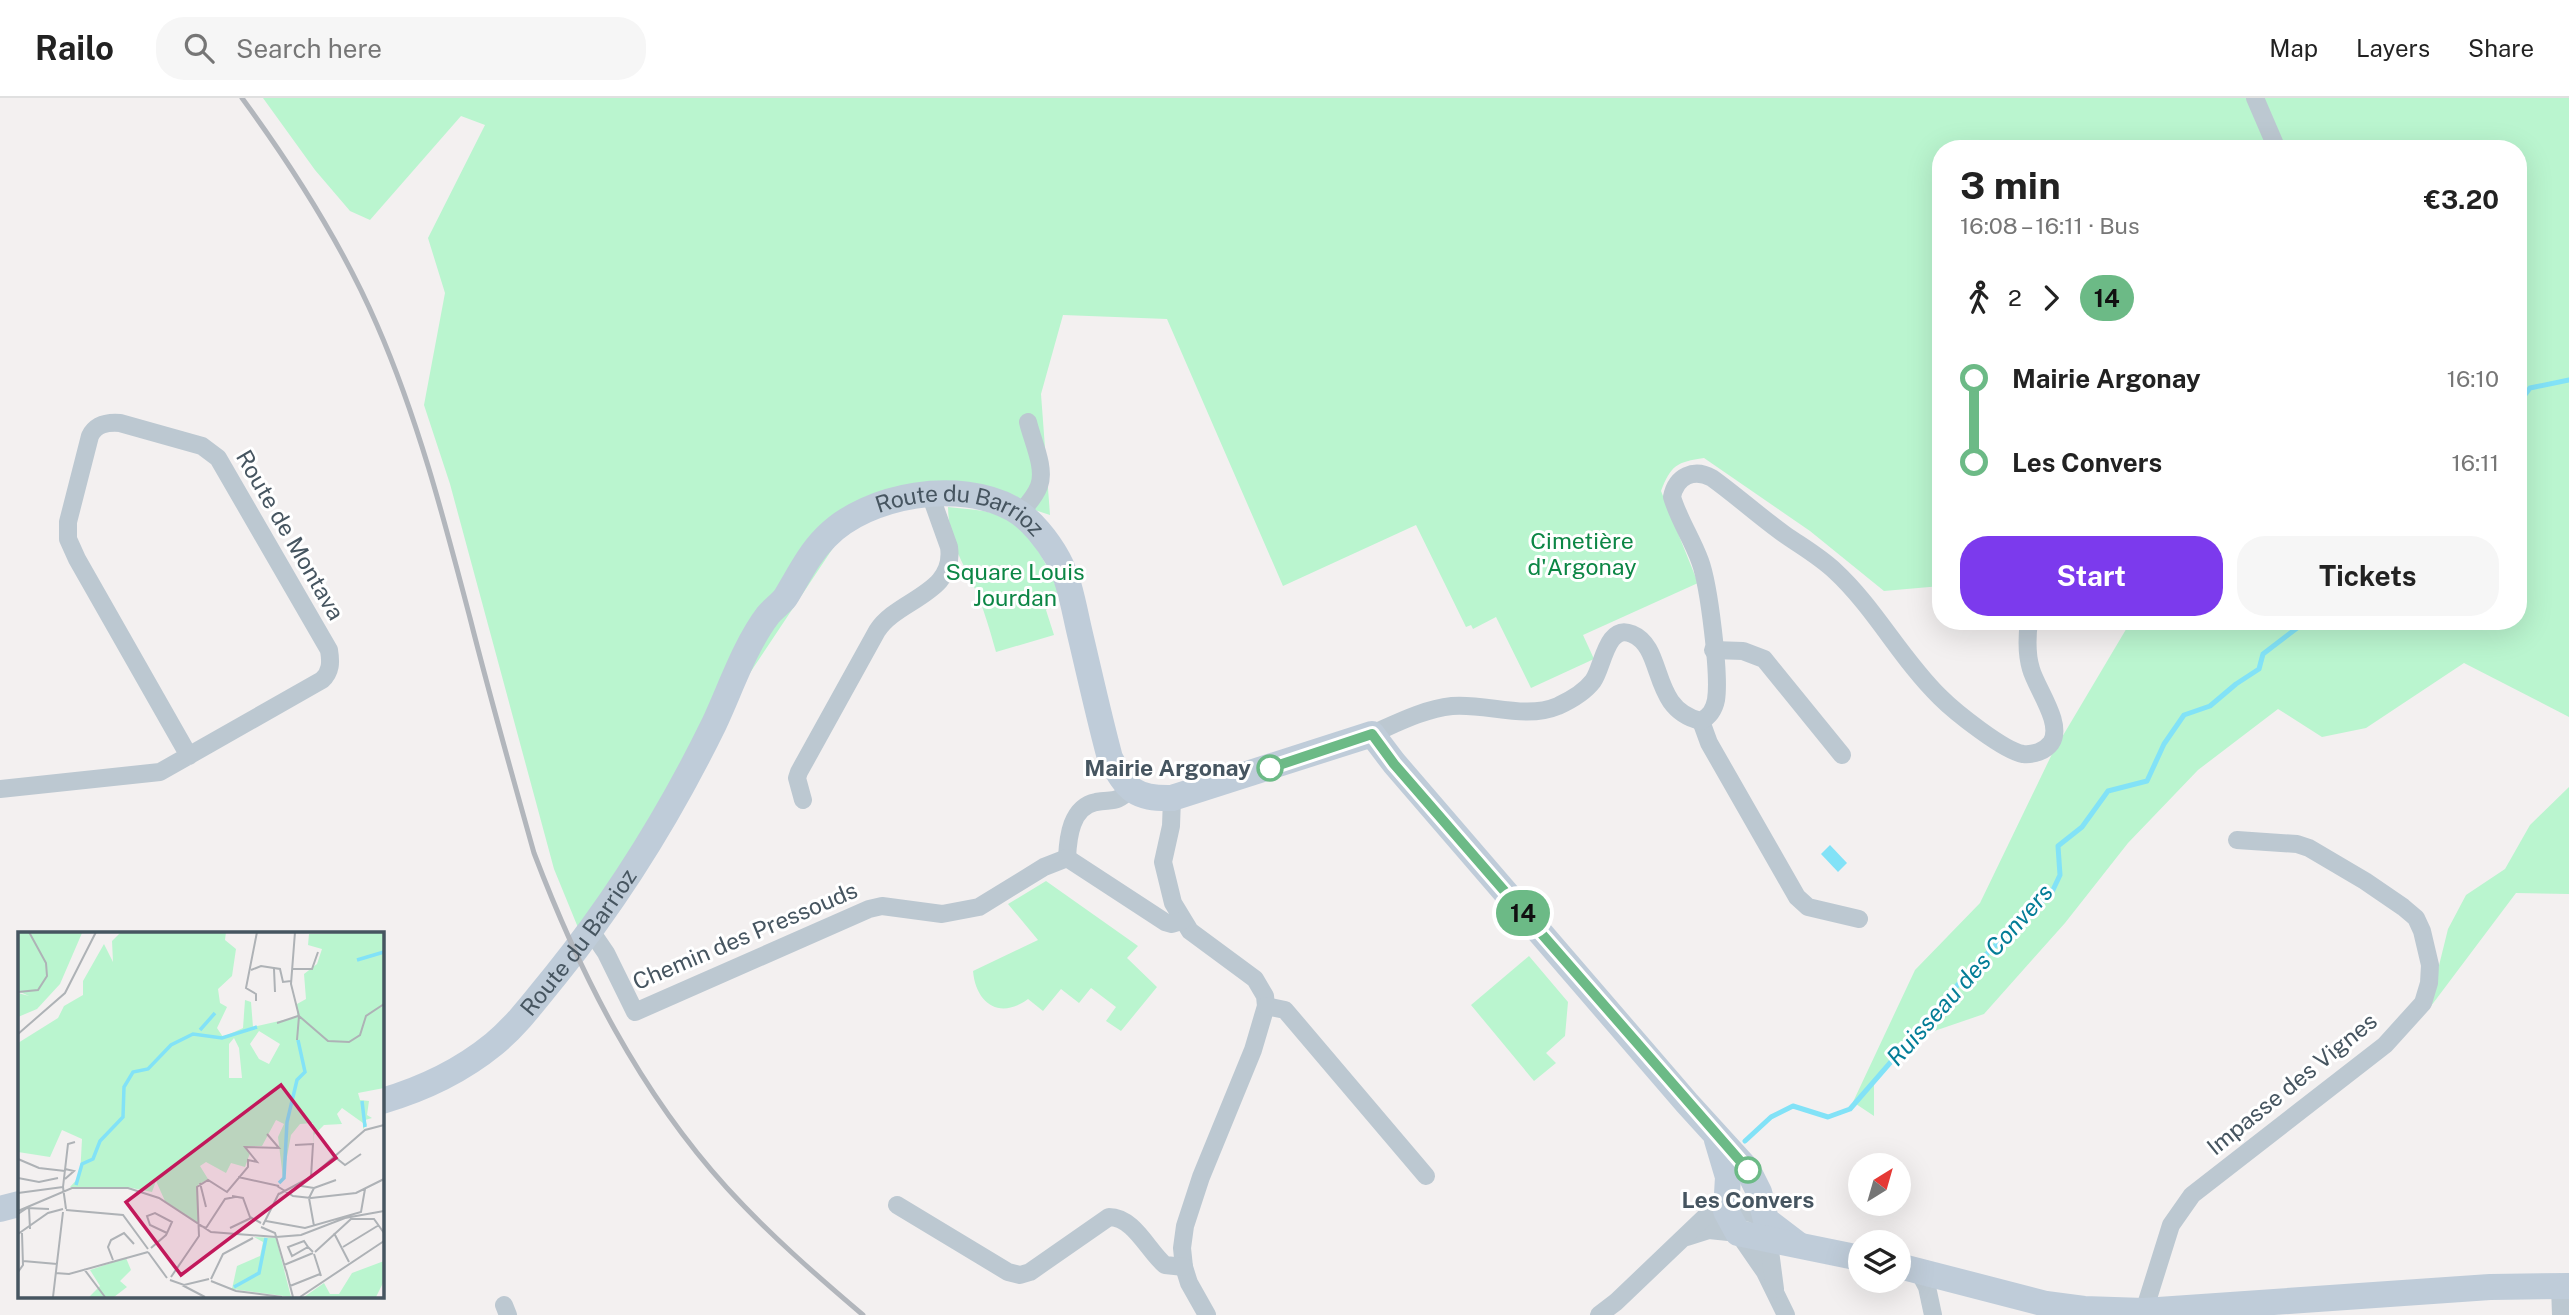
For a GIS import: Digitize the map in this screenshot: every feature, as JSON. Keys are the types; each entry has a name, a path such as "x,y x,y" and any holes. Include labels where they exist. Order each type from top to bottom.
{"street":[{"path":"2255,98 2273,140"},
{"path":"1020,513 1040,484 1037,453 1028,422"},
{"name":"Route de Montava","path":"0,789 152,775 189,756 322,680 331,664 329,650 222,463 214,454 194,444 120,423 106,423 96,428 90,436 69,514 68,539 76,559 189,756"},
{"path":"1701,721 1713,709 1716,698 1703,572 1672,497 1678,482 1692,474 1703,474 1712,478 1817,555 1847,582 1941,698 2012,750 2032,754 2049,746 2054,739 2055,730 2053,719 2030,667 2026,639 2028,630"},
{"path":"803,800 797,778 799,772 877,631 888,618 940,583 947,573 949,547 930,494"},
{"name":"Route du Barrioz","path":"383,1101 431,1084 463,1066 495,1043 525,1013 591,931 656,834 715,723 733,679 768,616 783,601 813,551 842,523 870,507 930,494 988,500 1020,513 1048,544 1066,576 1110,758 1126,784"},
{"path":"1182,921 1172,924 1165,922 1067,858 1070,827 1079,812 1093,803 1112,803 1126,784 1150,799 1172,798 1372,734 1434,709 1451,706 1532,711 1559,705 1584,691 1595,679 1607,646 1613,636 1622,632 1639,638 1646,647 1662,685 1677,710 1687,718 1701,721"},
{"path":"1713,650 1743,651 1763,659 1842,755"},
{"path":"1701,721 1709,743 1797,897 1808,907 1859,919"},
{"path":"1372,734 1394,764 1748,1170 1759,1192 1768,1230 1775,1289"},
{"path":"1172,798 1171,826 1163,862 1172,903 1190,930 1255,979 1265,996 1265,1006 1253,1049 1193,1198 1185,1226 1182,1248 1184,1267 1189,1283 1207,1315"},
{"name":"Impasse des Vignes","path":"2144,1311 2171,1226 2192,1195 2385,1045 2423,1003 2429,983 2430,965 2422,931 2416,918 2403,907 2309,848 2297,844 2236,840"},
{"name":"Chemin des Pressouds","path":"591,931 606,953 635,1012 869,909 881,906 942,914 979,907 1044,867 1067,858"},
{"path":"1265,1006 1285,1010 1426,1176"},
{"path":"1714,1133 1724,1157 1732,1222 1775,1289 1786,1315"},
{"path":"0,1209 18,1204"},
{"path":"897,1205 1008,1272 1020,1275 1030,1272 1110,1217 1116,1217 1130,1225 1165,1265 1184,1267"},
{"path":"1599,1315 1616,1303 1683,1238 1732,1222 1768,1230 1798,1245 1848,1255"},
{"path":"1911,1269 2046,1304 2084,1310 2144,1311 2490,1287 2564,1286 2561,1315"},
{"path":"1911,1271 1927,1287 1933,1315"}],"green space":[{"name":"Cimetière d'Argonay","path":"263,98 2569,98 2569,717 2464,663 2366,728 2322,737 2278,709 2198,770 2128,843 2065,923 1984,1014 1911,1039 1874,1080 1874,1116 1853,1102 1915,970 1980,903 2052,754 2126,630 2527,630 2527,140 1932,140 1932,587 1884,591 1810,531 1704,458 1687,461 1672,470 1661,491 1698,583 1583,635 1594,659 1531,688 1496,617 1473,629 1471,625 1466,627 1416,525 1283,586 1167,319 1063,315 1041,394 1050,515 995,497 855,515 579,930 554,869 450,484 424,405 445,293 428,238 485,125 461,116 370,220 350,211 315,170"},
{"name":"Square Louis Jourdan","path":"948,507 992,513 1005,518 1016,525 1034,544 1058,591 1046,610 1054,635 996,652 981,604 953,541"},
{"path":"2569,787 2569,894 2516,893 2428,1010 2448,929 2466,895 2505,869 2530,825"},
{"path":"1046,881 1138,946 1127,958 1157,987 1121,1031 1106,1021 1116,1007 1091,988 1079,1003 1061,989 1043,1011 1028,999 1018,1005 999,1008 984,1000 979,992 973,971 1038,940 1008,904"},
{"path":"1529,956 1568,1002 1565,1036 1546,1053 1556,1063 1534,1081 1471,1005"}],"water":[{"path":"1830,845 1847,863 1838,872 1821,854"}],"waterway":[{"name":"Ruisseau des Convers","path":"2527,392 2530,388 2569,380"},
{"name":"Ruisseau des Convers","path":"1745,1141 1771,1117 1793,1106 1828,1117 1850,1109 1975,965 2052,892 2060,875 2058,846 2082,827 2108,791 2147,781 2164,744 2184,715 2210,706 2259,669 2263,654 2294,630"}],"railway":[{"path":"242,98 333,236 392,361 418,433 440,507 534,853 592,987 639,1071 695,1151 759,1222 863,1315"}],"bus line":[{"name":"14","path":"1270,768 1372,734 1394,764 1748,1170"}],"place":[{"name":"Mairie Argonay","path":"1270,768"},
{"name":"Les Convers","path":"1748,1170"}]}
